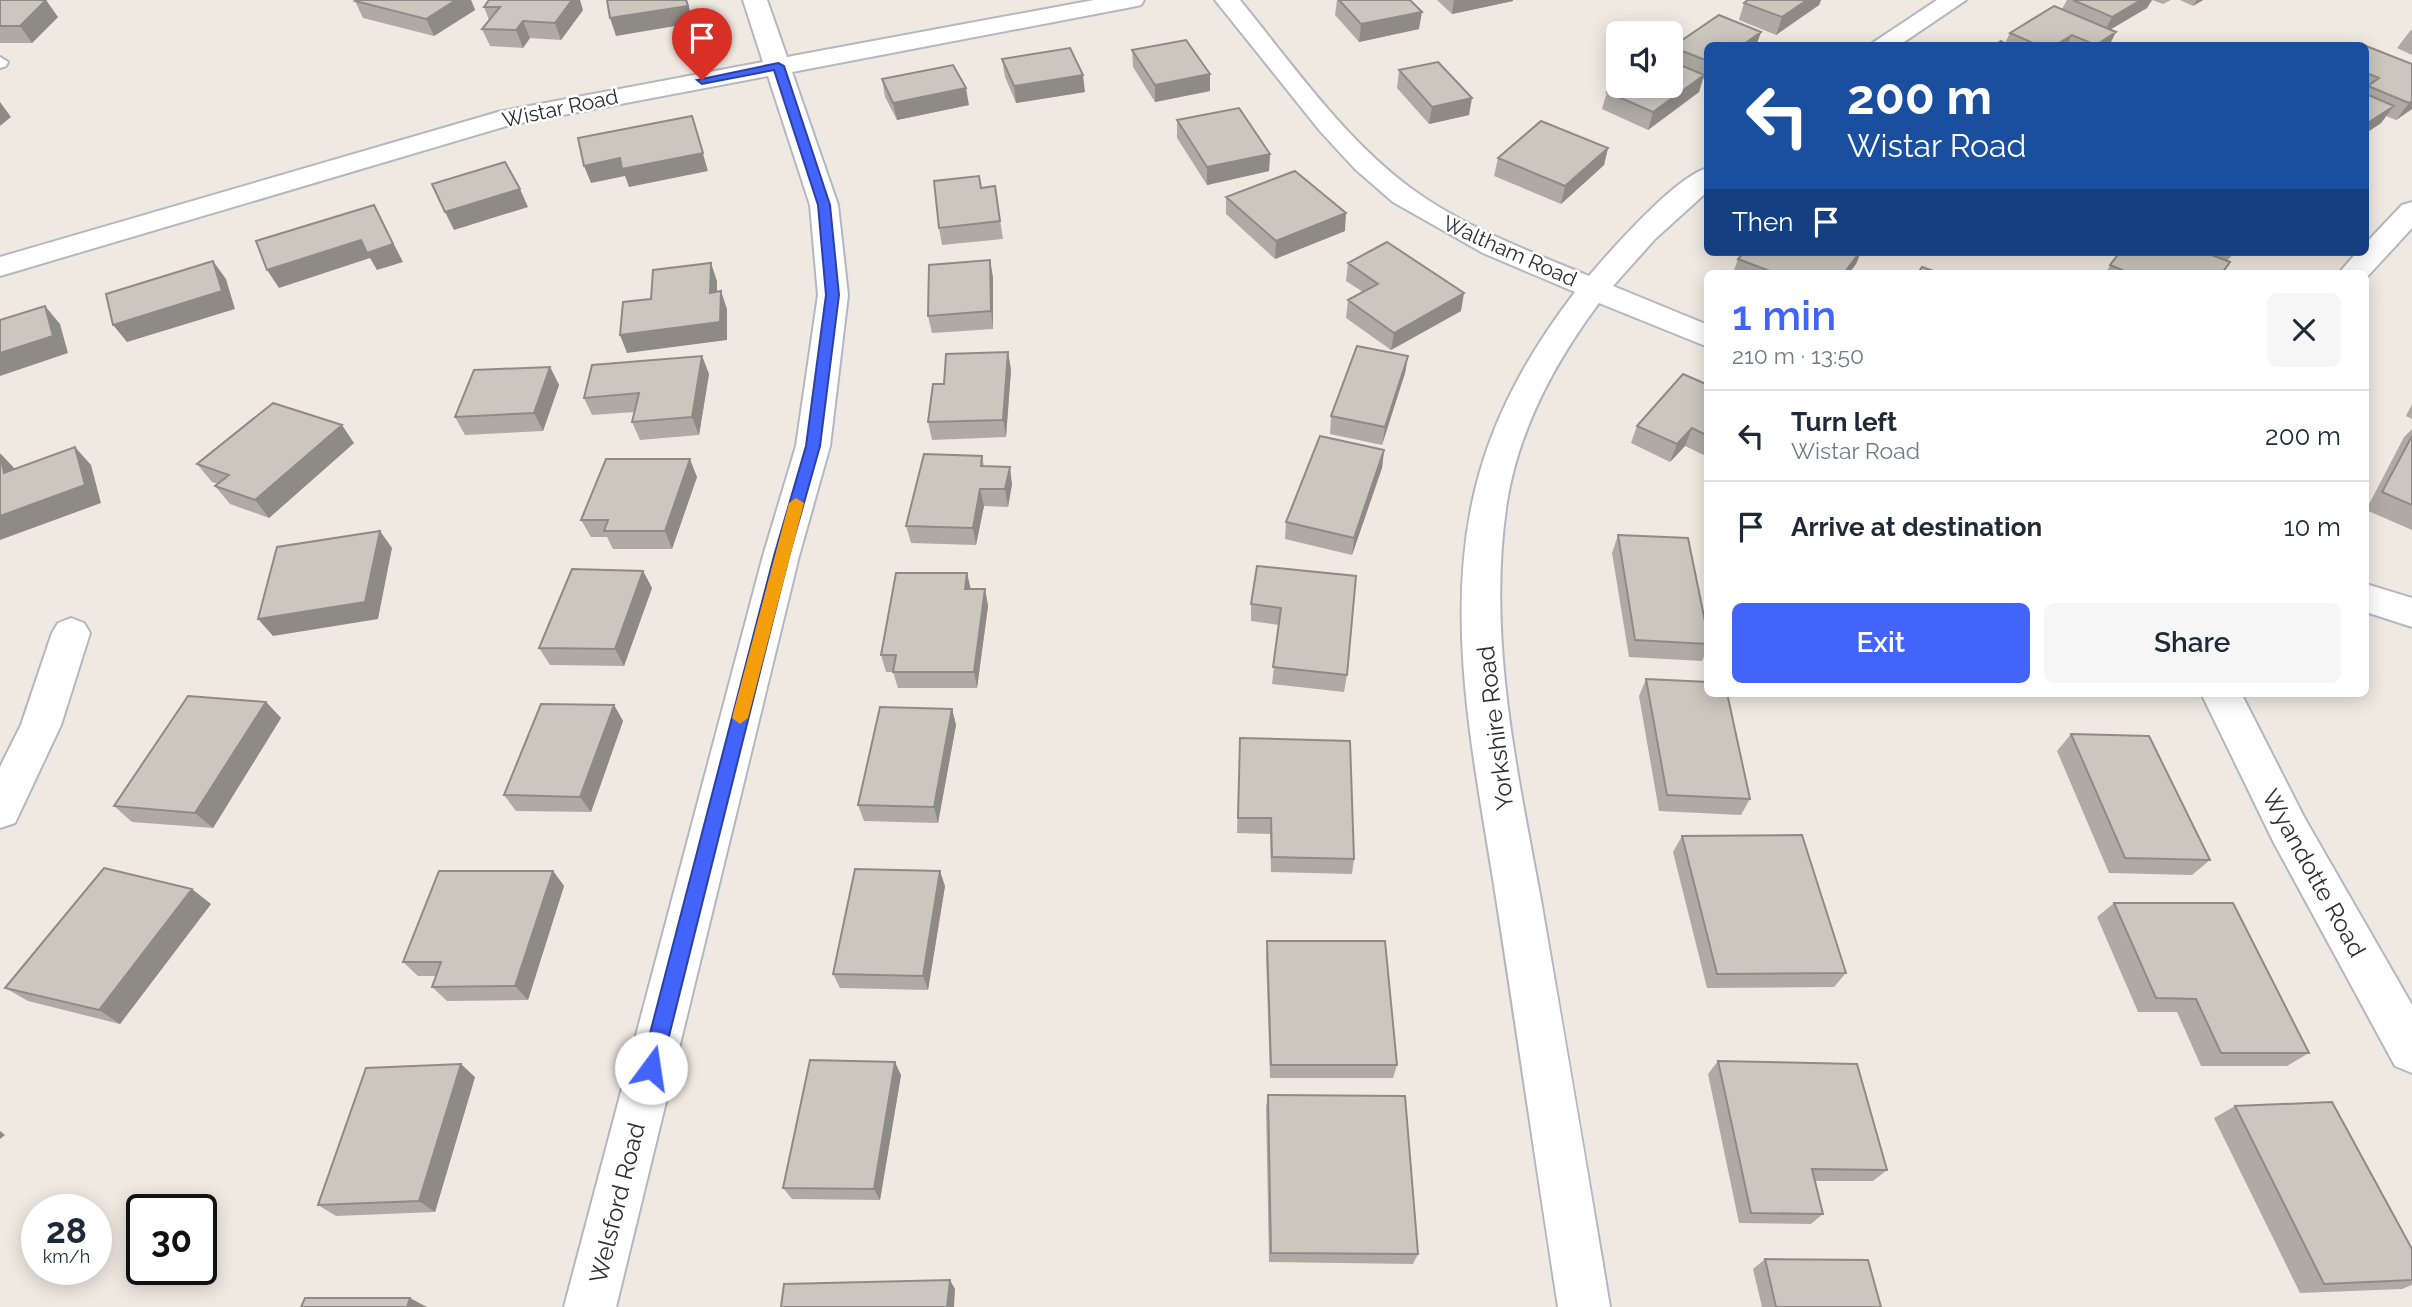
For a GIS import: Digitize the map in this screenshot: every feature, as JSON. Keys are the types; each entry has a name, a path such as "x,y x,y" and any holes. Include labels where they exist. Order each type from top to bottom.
{"street":[{"name":"Welsford Road","path":"590,1307 778,569 813,446 825,373 832,295 824,205 755,0"},
{"name":"Wistar Road","path":"0,267 495,121 1132,0"},
{"name":"Waltham Road","path":"1227,0 1329,125 1365,163 1403,196 1493,247 1704,335"},
{"path":"1886,42 1954,0"},
{"name":"Yorkshire Road","path":"1584,1307 1486,695 1482,585 1492,488 1505,443 1538,371 1591,288 1704,180"},
{"path":"2357,270 2412,211"},
{"path":"2369,599 2412,613"},
{"path":"0,810 41,725 71,633"},
{"name":"Wyandotte Road","path":"2223,697 2289,830 2412,1050"}],"building":[{"path":"0,0 46,0 20,26 0,26"},
{"path":"456,0 426,19 355,1"},
{"path":"489,0 572,0 555,23 523,21 516,30 482,29 500,7 484,7"},
{"path":"607,0 686,0 688,6 610,18"},
{"path":"1339,0 1410,0 1422,12 1361,24"},
{"path":"1748,0 1807,0 1782,17 1744,3"},
{"path":"2073,0 2141,0 2112,17"},
{"path":"2054,6 2116,32 2101,42 2089,42 2072,35 2061,42 2031,42 2010,33"},
{"path":"1719,15 1761,32 1747,42 1704,42 1704,59 1683,51 1683,40"},
{"path":"1186,40 1210,74 1155,85 1132,50"},
{"path":"2369,47 2412,64 2412,101 2409,103 2369,86 2379,78 2369,74"},
{"path":"1070,48 1083,75 1014,86 1002,59"},
{"path":"1438,62 1472,98 1432,107 1399,70"},
{"path":"953,65 966,88 893,103 882,79"},
{"path":"1683,66 1704,75 1683,90"},
{"path":"2369,95 2394,106 2369,122"},
{"path":"1621,98 1672,98 1653,112"},
{"path":"1239,108 1270,154 1207,167 1177,120"},
{"path":"692,116 703,153 622,169 620,158 584,166 578,138"},
{"path":"1541,121 1608,148 1565,186 1498,158"},
{"path":"505,162 520,189 445,212 432,184"},
{"path":"1295,171 1346,213 1276,241 1226,197"},
{"path":"979,176 981,188 995,186 1000,221 939,228 934,181"},
{"path":"374,205 393,244 367,253 361,240 267,270 256,241"},
{"path":"1387,242 1464,293 1394,333 1348,300 1378,284 1348,263"},
{"path":"1741,256 1857,256 1846,270 1767,270 1738,259"},
{"path":"2117,256 2214,256 2230,262 2224,270 2122,270 2110,265"},
{"path":"990,260 991,311 928,316 929,265"},
{"path":"213,261 222,291 113,325 106,294"},
{"path":"711,263 710,293 721,291 720,322 620,335 623,302 651,299 653,270"},
{"path":"45,306 53,336 0,353 0,320"},
{"path":"1357,346 1408,356 1385,427 1331,416"},
{"path":"1008,352 1003,420 928,422 933,384 944,384 946,354"},
{"path":"702,356 692,417 632,422 639,393 584,398 592,365"},
{"path":"550,367 534,413 455,417 474,370"},
{"path":"1683,374 1704,383 1704,434 1692,428 1677,444 1637,426"},
{"path":"273,403 342,425 255,500 215,486 229,475 197,464"},
{"path":"1320,436 1384,450 1354,538 1286,522"},
{"path":"2412,436 2412,505 2382,492"},
{"path":"75,447 85,485 0,516 0,455 4,473"},
{"path":"924,454 982,456 981,466 1010,467 1005,489 980,489 973,528 906,526"},
{"path":"606,459 690,459 665,531 604,531 608,520 581,520"},
{"path":"380,531 365,602 258,619 277,547"},
{"path":"1618,535 1688,538 1704,616 1704,644 1635,640"},
{"path":"1257,566 1356,576 1347,675 1273,667 1281,608 1251,604"},
{"path":"572,569 643,571 615,649 539,648"},
{"path":"896,573 967,573 965,589 985,589 974,672 893,672 896,655 881,655"},
{"path":"1646,679 1704,682 1704,697 1728,697 1750,799 1667,795"},
{"path":"188,696 266,702 195,813 114,806"},
{"path":"541,704 614,705 580,797 504,795"},
{"path":"880,707 952,709 934,807 858,805"},
{"path":"2071,734 2149,736 2210,860 2125,858"},
{"path":"1240,738 1350,741 1354,859 1272,857 1271,818 1238,818"},
{"path":"1802,835 1846,973 1717,974 1682,836"},
{"path":"104,868 192,889 99,1010 5,988"},
{"path":"855,869 940,871 923,976 833,974"},
{"path":"439,871 553,871 515,986 432,987 441,962 403,962"},
{"path":"2114,903 2233,903 2309,1053 2221,1053 2196,999 2156,998"},
{"path":"1267,941 1385,941 1397,1065 1271,1065"},
{"path":"810,1060 895,1062 874,1189 783,1188"},
{"path":"1718,1061 1857,1064 1887,1170 1812,1169 1823,1214 1751,1213"},
{"path":"461,1064 419,1201 318,1205 366,1068"},
{"path":"1268,1095 1405,1096 1418,1254 1271,1253"},
{"path":"2332,1102 2412,1249 2412,1280 2324,1284 2235,1106"},
{"path":"1765,1259 1868,1260 1881,1307 1776,1307"},
{"path":"950,1280 947,1307 781,1307 784,1284"},
{"path":"305,1298 410,1298 407,1307 301,1307"}],"slow traffic":[{"path":"740,718 796,503"}],"route":[{"path":"651,1068 781,556 813,446 825,373 832,295 824,205 778,66 702,80"}]}
